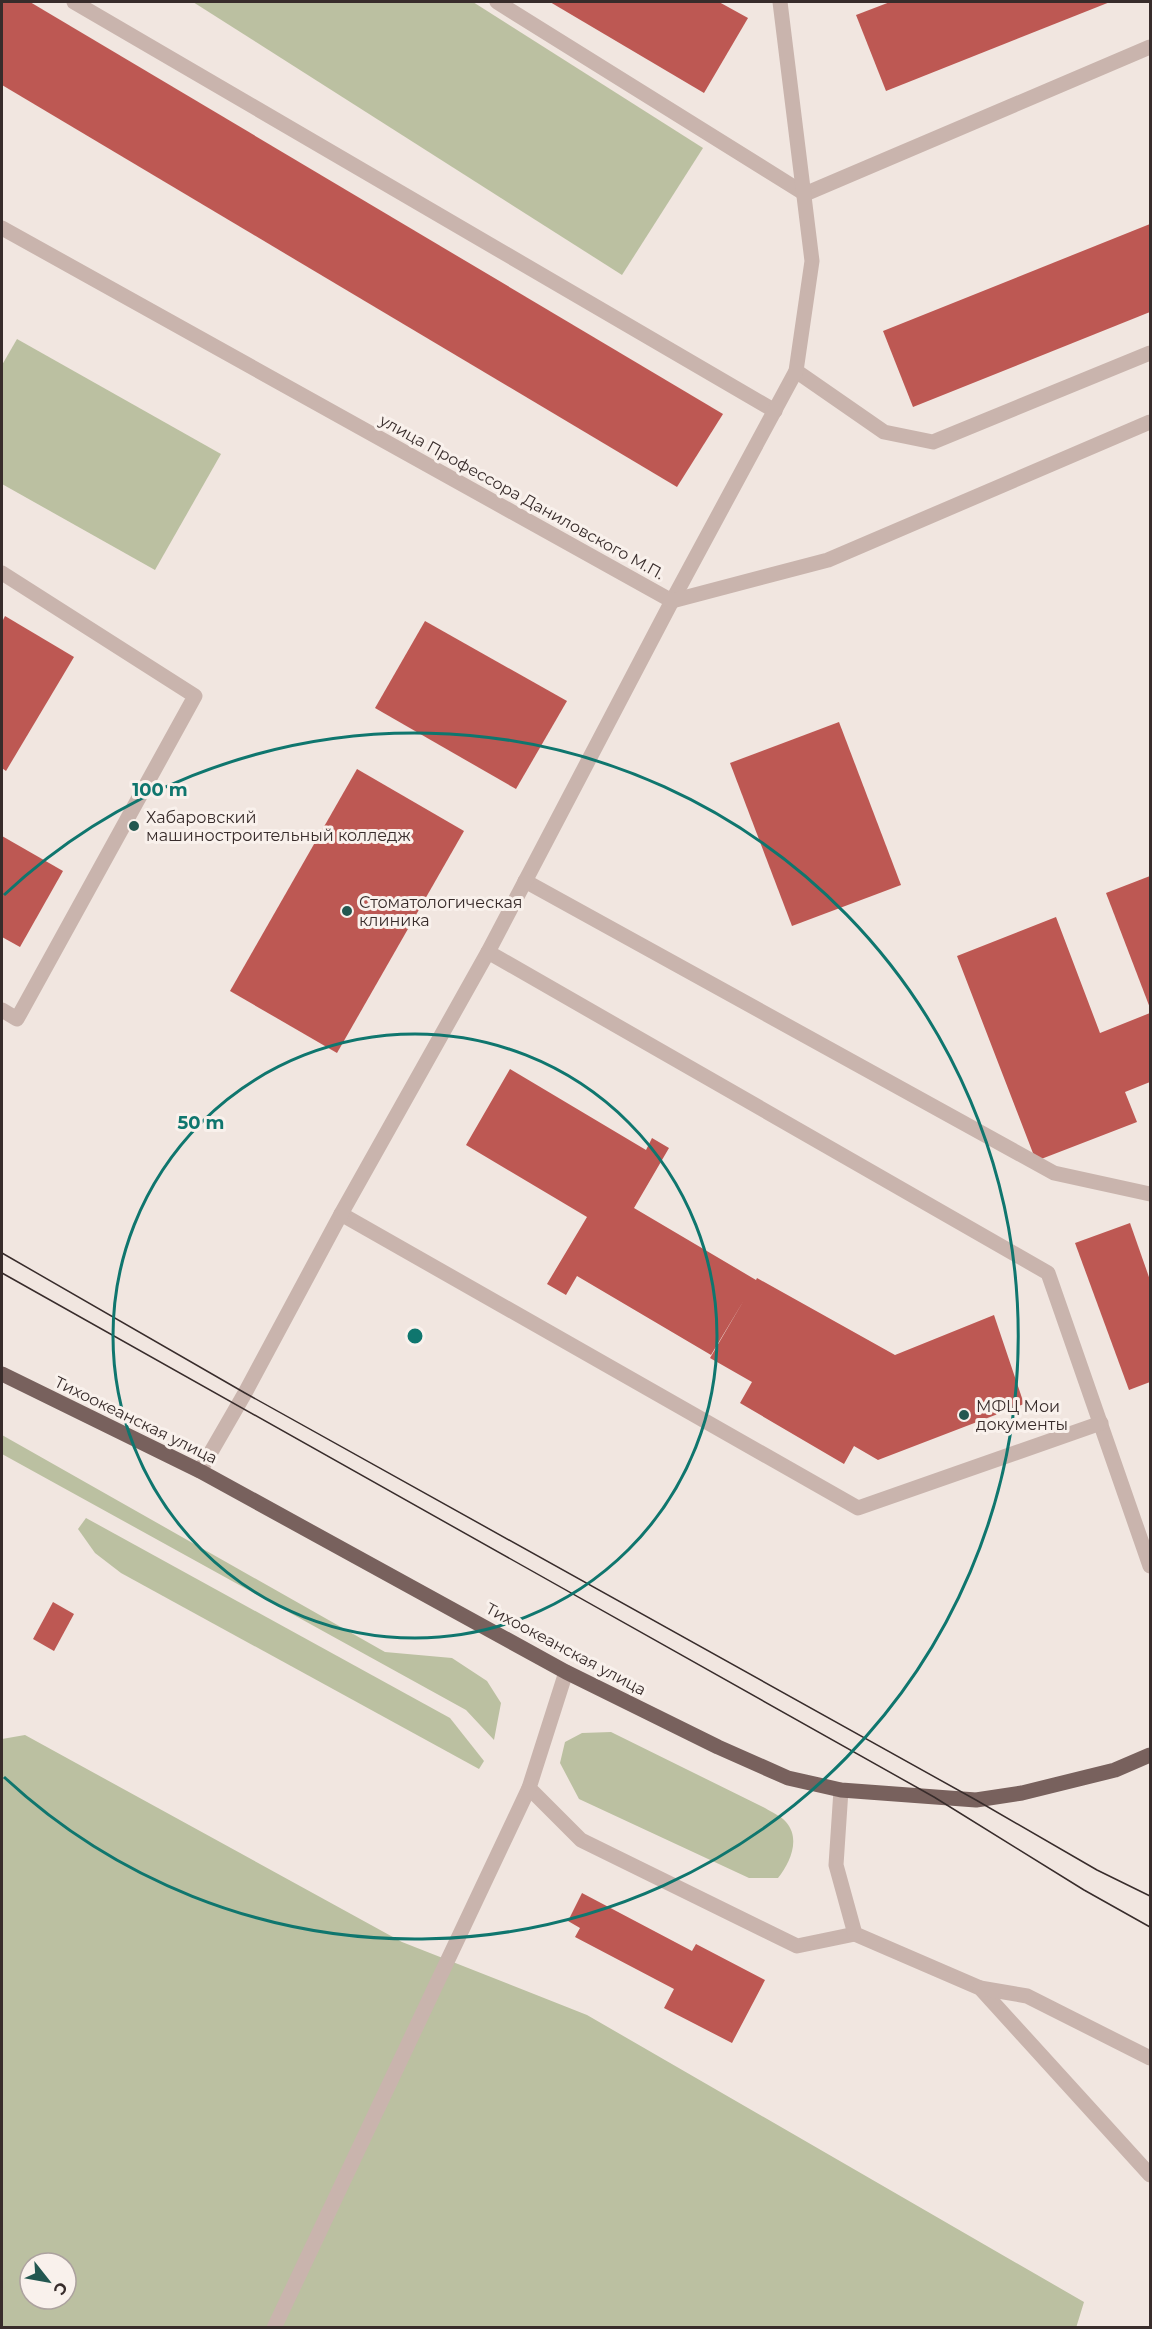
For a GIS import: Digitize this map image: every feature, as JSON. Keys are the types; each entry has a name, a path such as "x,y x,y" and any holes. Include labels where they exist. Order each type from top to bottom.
{"main road":[{"name":"Тихоокеанская улица","path":"2,1374 200,1471 566,1672 718,1748 788,1778 841,1790 976,1800 1022,1793 1115,1770 1150,1755"}],"street":[{"path":"497,2 805,194"},
{"path":"200,1471 245,1393 340,1214 488,952 672,601 796,371 812,261 780,2"},
{"path":"79,3 775,411"},
{"path":"805,194 1150,47"},
{"name":"улица Профессора Даниловского М.П.","path":"2,228 672,601 828,560 1150,422"},
{"path":"796,371 884,432 933,442 1150,353"},
{"path":"2,573 195,696 17,1018 2,1010"},
{"path":"525,881 1054,1173 1150,1194"},
{"path":"488,952 1048,1273 1150,1566"},
{"path":"340,1214 858,1508 1101,1423"},
{"path":"274,2328 530,1788 566,1672"},
{"path":"530,1788 581,1840 797,1946 855,1934 980,1988 1027,1996 1150,2058"},
{"path":"841,1790 836,1865 855,1934"},
{"path":"980,1988 1150,2175"}],"green space":[{"path":"193,2 473,2 703,148 622,275"},
{"path":"17,339 221,454 155,570 2,484 2,365"},
{"path":"2,1435 385,1652 452,1658 487,1681 501,1703 494,1740 466,1710 2,1454"},
{"path":"86,1518 450,1718 484,1761 479,1769 121,1573 95,1553 78,1529"},
{"path":"611,1732 765,1808 784,1820 793,1836 793,1843 790,1858 778,1878 749,1878 579,1799 560,1763 565,1742 582,1733"},
{"path":"25,1735 402,1942 587,2015 1084,2302 1076,2328 2,2328 2,1739"}],"building":[{"path":"2,2 30,2 723,414 677,487 2,85"},
{"path":"550,2 719,2 748,18 704,93"},
{"path":"890,2 1110,2 886,91 856,15"},
{"path":"1150,224 1150,312 913,407 883,331"},
{"path":"5,616 74,657 6,771 2,768 2,622"},
{"path":"425,621 567,701 516,789 375,708"},
{"path":"839,722 901,885 792,926 730,763"},
{"name":"Стоматологическая клиника","path":"357,769 464,831 337,1053 230,991"},
{"path":"2,836 63,871 20,947 2,937"},
{"path":"1150,876 1150,1008 1106,893"},
{"path":"1056,917 1100,1033 1150,1013 1150,1082 1125,1092 1137,1122 1036,1161 957,956"},
{"path":"510,1069 646,1150 652,1138 669,1148 634,1208 756,1280 757,1278 895,1355 994,1315 1024,1404 878,1460 854,1446 844,1464 740,1403 752,1382 710,1358 744,1300 711,1355 577,1276 566,1295 547,1284 587,1217 466,1145"},
{"path":"1130,1223 1150,1280 1150,1382 1129,1390 1075,1243"},
{"path":"53,1602 74,1614 54,1651 33,1639"},
{"path":"582,1893 692,1951 696,1944 765,1980 732,2043 664,2008 674,1989 575,1937 580,1928 568,1921"}],"tram line":[{"path":"2,1253 245,1393 976,1800 1097,1870 1150,1896"},
{"path":"2,1273 934,1797 1084,1890 1150,1927"}],"place":[{"name":"Хабаровский машиностроительный колледж","path":"134,826"},
{"name":"Стоматологическая клиника","path":"347,911"},
{"name":"МФЦ Мои документы","path":"964,1415"}]}
